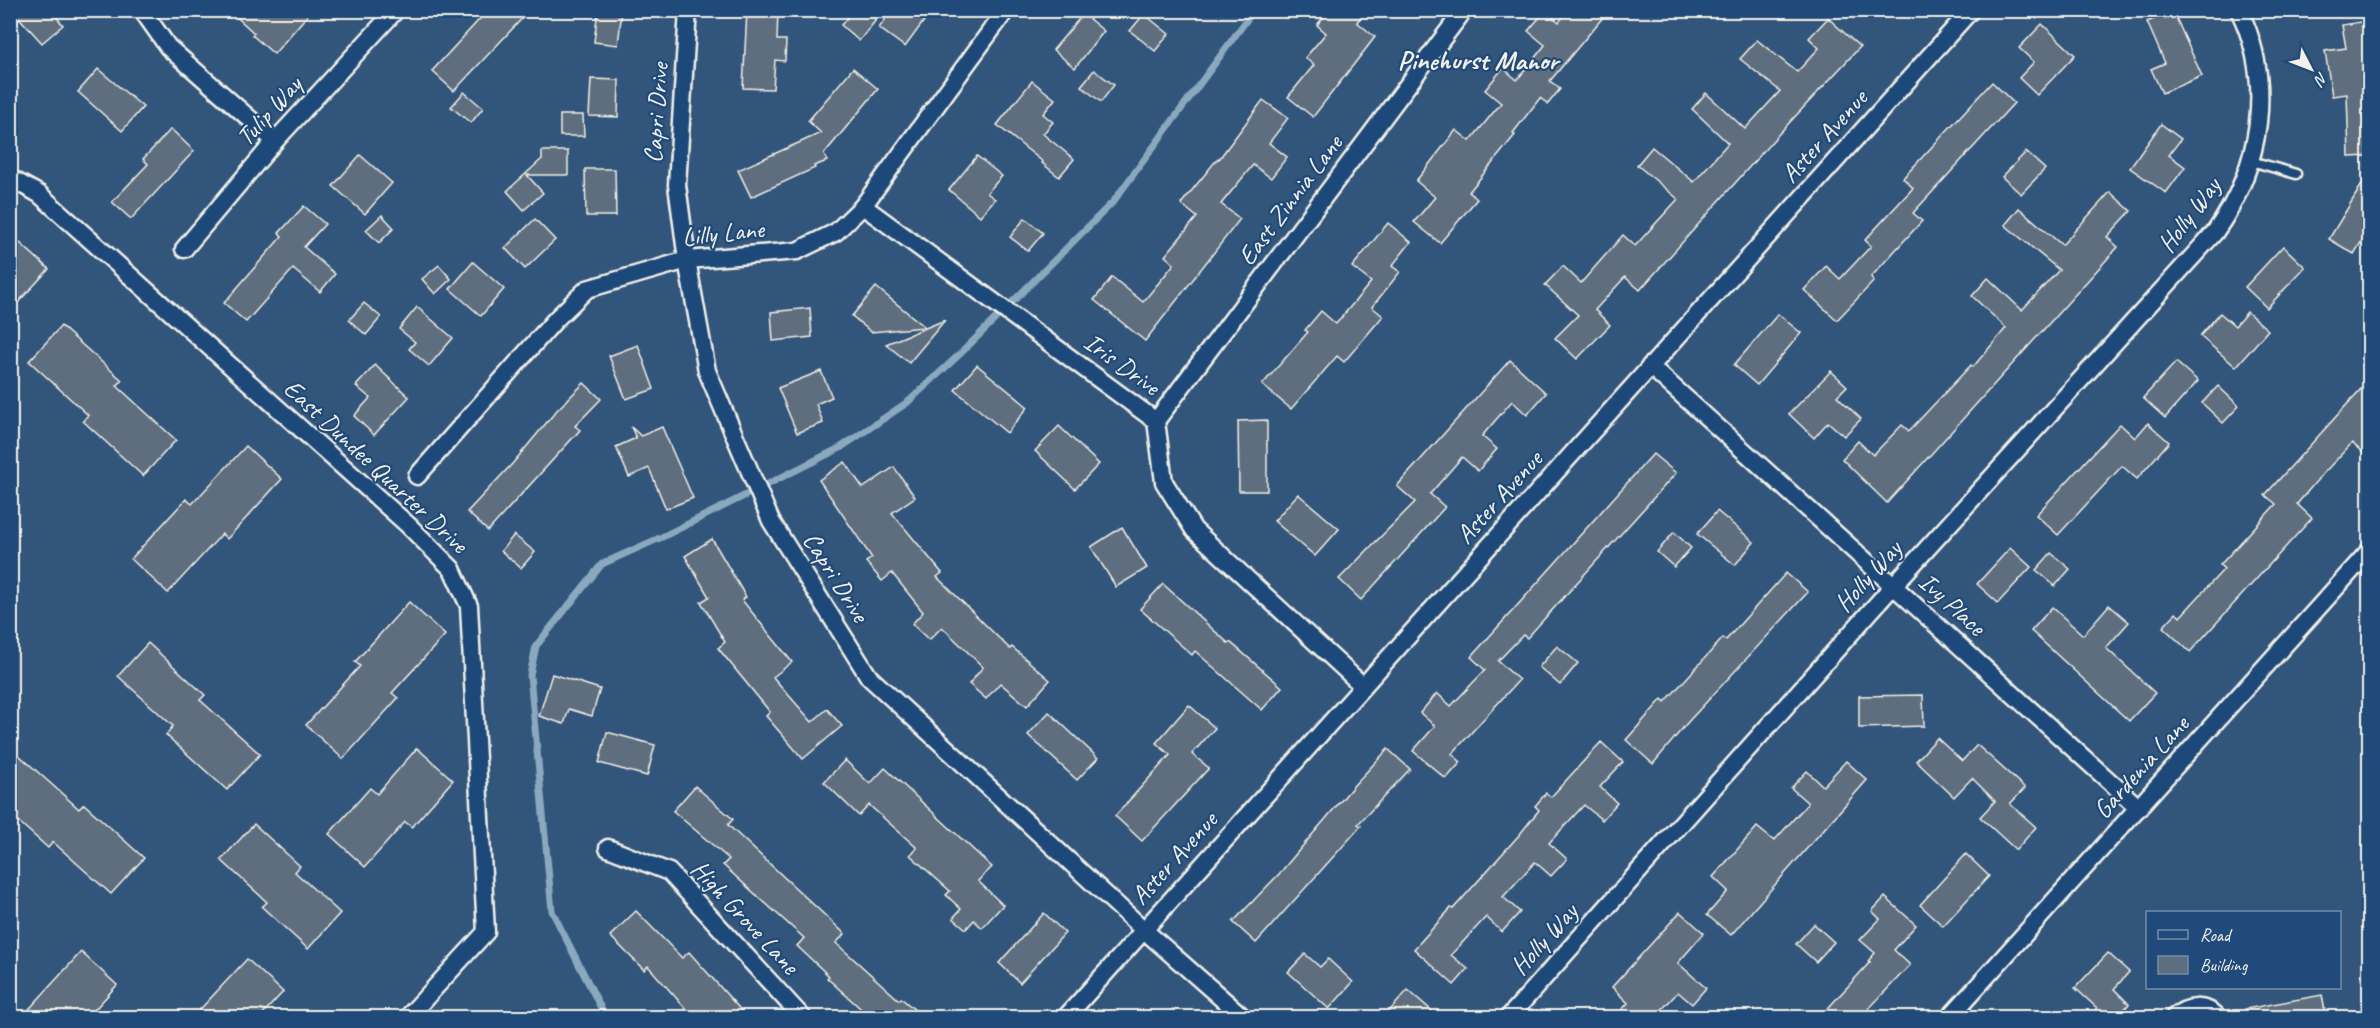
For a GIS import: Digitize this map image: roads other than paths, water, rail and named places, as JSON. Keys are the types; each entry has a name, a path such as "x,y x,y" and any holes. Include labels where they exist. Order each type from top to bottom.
{"street":[{"path":"142,10 168,47 275,141"},
{"name":"Tulip Way","path":"184,249 275,141 396,10"},
{"name":"Capri Drive","path":"688,10 676,185 687,260 707,371 771,521 869,677 1144,930 1244,1017"},
{"name":"Lilly Lane","path":"417,476 556,319 587,290 687,260 797,251 836,232 863,206 1006,10"},
{"name":"East Zinnia Lane","path":"1156,421 1464,10"},
{"name":"Aster Avenue","path":"1065,1017 1971,10"},
{"name":"Holly Way","path":"1508,1017 1893,586 2215,232 2240,191 2251,161 2260,114 2259,85 2251,41 2239,10"},
{"name":"East Dundee Quarter Drive","path":"10,178 39,194 408,525 452,569 469,606 486,932 407,1017"},
{"name":"Iris Drive","path":"863,206 1156,421 1164,482 1194,530 1363,686"},
{"name":"Ivy Place","path":"1650,366 2139,808"},
{"name":"Gardenia Lane","path":"1949,1017 2370,550"},
{"name":"High Grove Lane","path":"608,848 669,872 804,1017"},
{"path":"2173,1017 2182,1010 2193,1007 2204,1008 2219,1017"}],"lane":[{"name":"Holly Way","path":"2251,161 2296,174"}],"waterway":[{"path":"606,1018 552,911 530,675 536,646 602,564 662,537 840,448 908,402 960,354 1113,202 1254,10"}],"district":[{"name":"Pinehurst Manor","path":"1478,60"}]}
